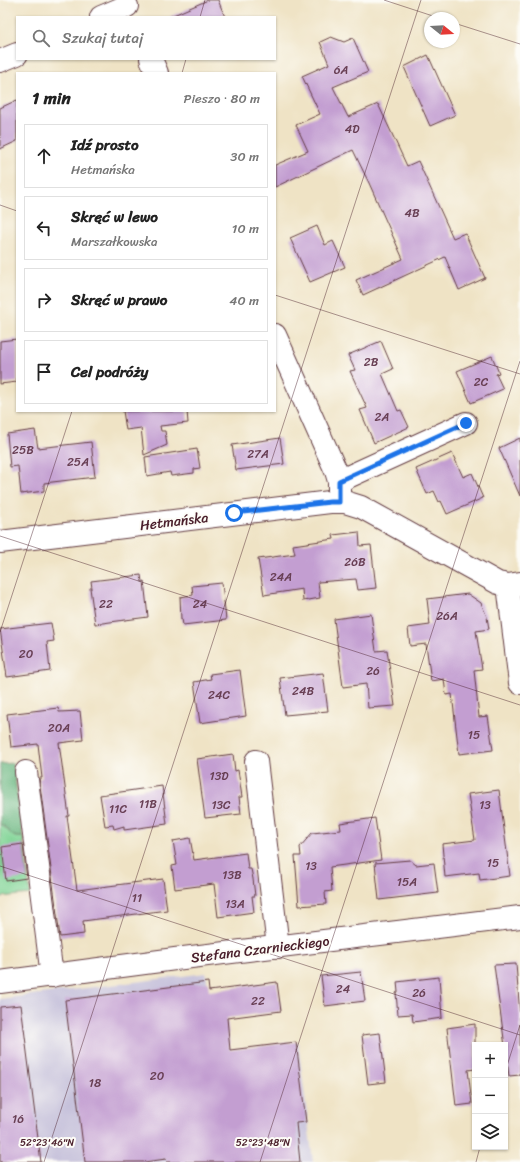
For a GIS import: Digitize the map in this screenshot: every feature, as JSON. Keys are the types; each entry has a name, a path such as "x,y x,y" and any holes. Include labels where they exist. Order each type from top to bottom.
{"street":[{"path":"104,16 128,8"},
{"path":"0,61 16,54"},
{"path":"152,60 158,72"},
{"path":"276,337 336,471 339,492 466,423"},
{"name":"Hetmańska","path":"0,542 330,502 339,492 361,506 498,583 514,584"},
{"path":"514,584 520,683"},
{"path":"256,761 278,947"},
{"path":"26,772 52,976"},
{"name":"Stefana Czarnieckiego","path":"0,982 520,917"}],"shaded area":[{"path":"206,973 217,1052 298,1042 313,1162 0,1162 0,999"}],"green space":[{"path":"13,763 23,837 14,836 4,826 0,825 0,764"},
{"path":"0,825 2,825 15,837 23,837 30,894 0,897"}],"building":[{"path":"208,0 218,0 225,16 171,16"},
{"path":"331,37 344,42 353,38 368,72 333,87 348,117 378,104 407,166 418,161 453,238 465,233 485,278 459,290 445,257 363,295 356,280 403,259 353,150 276,187 276,165 308,151 296,125 320,114 302,76 329,64 320,42"},
{"path":"428,55 455,115 430,126 404,67"},
{"path":"16,100 16,141 0,149 0,108"},
{"path":"317,226 325,245 333,241 345,267 310,282 290,238"},
{"path":"16,339 16,382 0,384 0,341"},
{"path":"381,341 393,369 382,374 398,411 401,410 409,427 374,443 360,410 367,408 350,371 355,370 348,355"},
{"path":"492,356 499,373 496,374 503,389 471,403 457,371"},
{"path":"123,412 187,412 188,423 160,426 161,431 165,431 167,445 144,455 141,428 126,430"},
{"path":"35,430 38,448 91,442 95,477 44,483 44,491 21,494 18,466 10,467 7,434"},
{"path":"280,438 284,464 236,470 232,445"},
{"path":"520,438 520,496 499,448"},
{"path":"197,449 200,468 194,469 194,473 171,476 170,472 147,476 145,457"},
{"path":"452,453 463,477 472,473 483,498 447,514 434,491 427,494 416,469"},
{"path":"359,532 360,546 371,545 376,588 358,590 356,579 318,582 320,598 303,601 302,589 264,595 258,559 295,554 293,545 334,539 333,535"},
{"path":"141,575 142,582 144,581 148,617 95,624 90,588 92,588 91,581"},
{"path":"222,583 226,620 183,625 181,619 180,597 193,595 192,586"},
{"path":"468,594 481,603 487,617 489,629 476,631 482,669 474,670 479,717 488,716 493,750 459,754 452,694 446,695 444,679 431,681 426,644 410,646 408,628 430,625 427,599"},
{"path":"371,614 376,651 387,650 395,706 368,708 366,684 343,687 334,619"},
{"path":"51,623 54,641 47,642 50,671 7,677 0,629"},
{"path":"240,670 246,716 200,723 194,682 211,679 210,674"},
{"path":"323,673 328,711 285,715 280,678"},
{"path":"58,708 59,712 80,711 83,740 59,743 77,890 163,879 167,910 83,921 84,934 60,937 39,778 42,778 38,744 11,747 7,714"},
{"path":"233,754 235,771 238,770 242,797 239,797 241,814 205,818 197,759"},
{"path":"162,786 167,824 124,830 124,826 114,829 113,825 105,826 100,795"},
{"path":"499,790 510,876 480,880 479,873 445,877 442,844 475,840 468,794"},
{"path":"375,818 381,860 330,867 332,891 325,892 326,904 299,906 295,856 301,856 300,847 312,833 341,830 340,823"},
{"path":"190,838 194,860 246,853 248,869 251,869 253,879 255,896 252,896 254,912 218,917 214,884 175,889 172,866 177,865 173,841"},
{"path":"23,844 27,878 6,881 2,847"},
{"path":"410,860 416,865 434,863 438,893 379,900 375,863"},
{"path":"516,964 520,1015 520,1075 509,1076 508,1042 504,1042 494,965"},
{"path":"361,972 365,1001 325,1006 321,976"},
{"path":"439,977 442,1018 413,1022 412,1014 398,1015 396,993 398,992 397,982"},
{"path":"208,982 209,991 277,982 281,1011 227,1018 230,1050 296,1042 306,1122 296,1123 300,1162 167,1162 166,1159 144,1162 85,1162 65,1000"},
{"path":"21,1005 41,1162 0,1162 0,1007"},
{"path":"475,1024 475,1042 472,1042 472,1069 468,1070 472,1104 456,1106 447,1028"},
{"path":"380,1033 386,1082 368,1084 362,1035"}],"route":[{"path":"234,513 339,502 339,481 466,423"}]}
